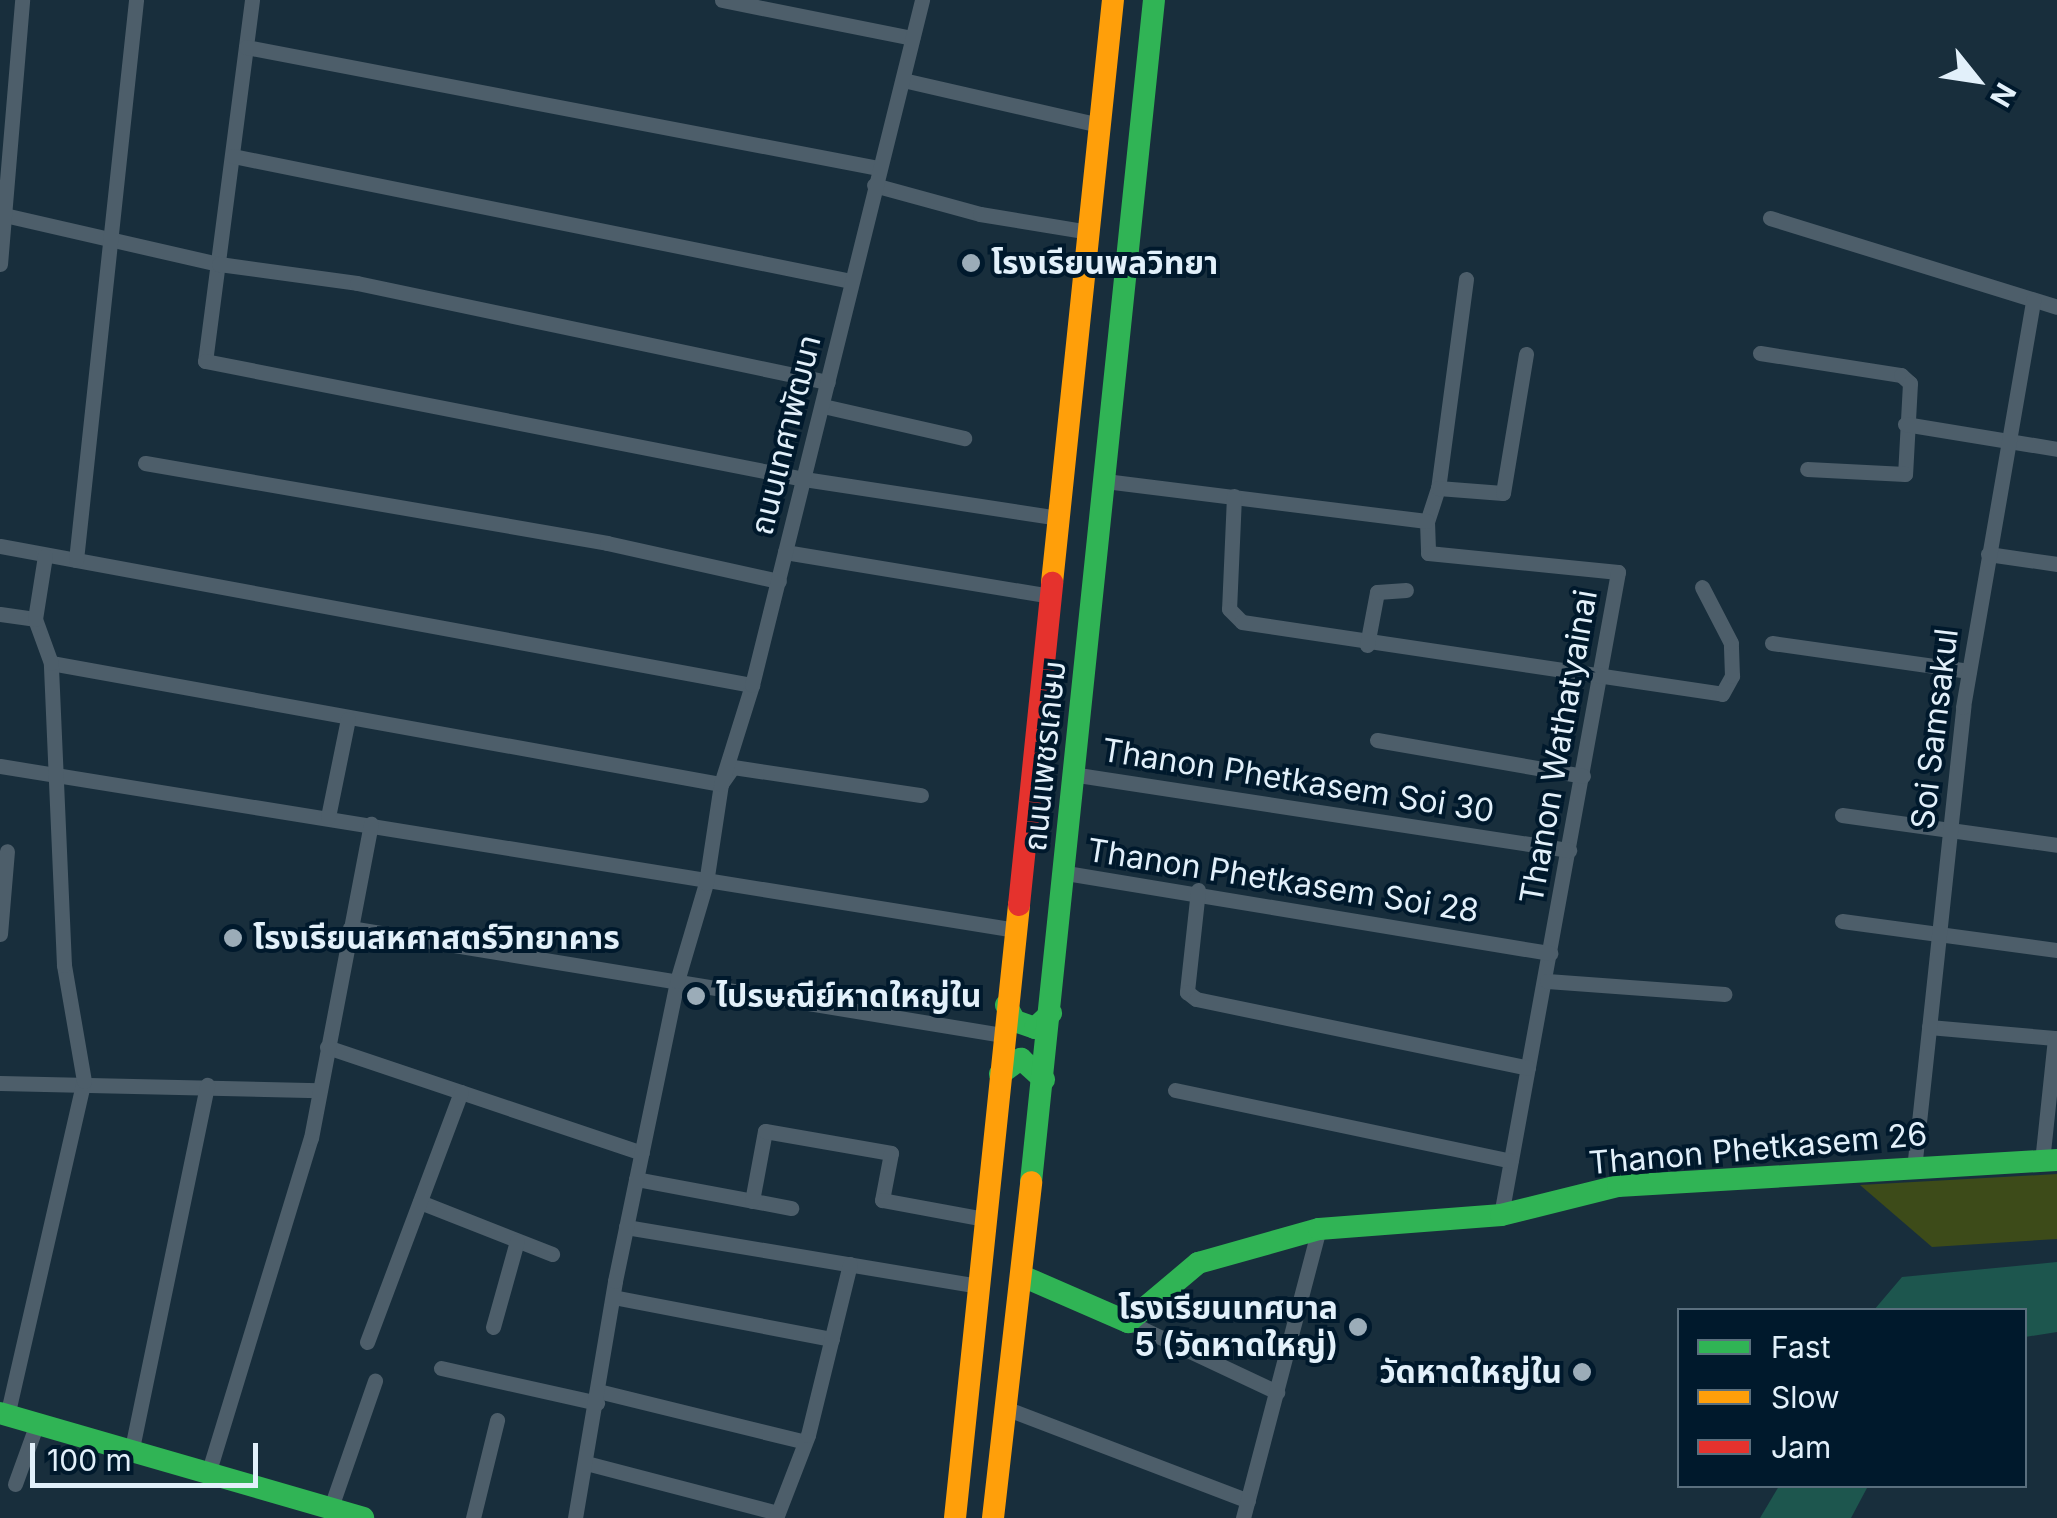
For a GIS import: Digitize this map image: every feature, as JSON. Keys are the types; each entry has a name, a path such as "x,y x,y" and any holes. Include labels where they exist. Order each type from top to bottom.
{"main road":[{"name":"ถนนเพชรเกษม","path":"955,1518 1113,0"},
{"name":"ถนนเพชรเกษม","path":"993,1518 1078,775 1154,0"},
{"path":"1076,344 1118,350"},
{"path":"1006,1006 1015,1021 1035,1028 1051,1012"},
{"path":"1000,1074 1021,1058 1044,1080"},
{"name":"Thanon Phetkasem 26","path":"1128,1322 1198,1263 1320,1229 1501,1215 1618,1186 2050,1161"},
{"path":"1022,1276 1128,1322"},
{"path":"3,1415 363,1518"}],"street":[{"path":"76,560 136,0"},
{"path":"252,0 205,361 804,479 1058,518"},
{"path":"722,0 773,3 912,38"},
{"name":"ถนนเทศาพัฒนา","path":"575,1518 626,1227 677,981 706,882 722,784 779,580 922,0"},
{"path":"0,13 20,8 0,264"},
{"path":"246,47 878,168"},
{"path":"903,80 1100,125"},
{"path":"232,156 851,280"},
{"path":"874,185 980,214 1088,232"},
{"path":"2,214 108,235 219,264 357,284 828,382"},
{"path":"1770,218 2057,307"},
{"path":"1105,481 1427,521 1438,488 1466,279"},
{"name":"Soi Samsakul","path":"1914,1169 1969,670 2005,438 2033,300"},
{"path":"1760,353 1901,376 1910,383 1905,474 1807,468"},
{"path":"1438,488 1503,493 1526,354"},
{"path":"823,406 964,438"},
{"path":"1905,424 2057,449"},
{"path":"146,463 607,542 779,580"},
{"path":"1234,496 1230,615 1367,646 1600,680 1726,693 1731,643 1702,587"},
{"name":"Thanon Wathatyainai","path":"1427,521 1428,553 1618,572 1547,982 1501,1215"},
{"path":"0,546 752,685"},
{"path":"785,552 1050,596"},
{"path":"1988,554 2057,564"},
{"path":"3,1415 84,1080 64,965 51,663 35,618 44,556"},
{"path":"1367,646 1378,592 1406,590"},
{"path":"0,614 35,618"},
{"path":"1772,644 1969,670"},
{"path":"51,663 722,784 733,767 921,795"},
{"path":"328,817 348,719"},
{"path":"1377,740 1582,776"},
{"path":"0,766 1016,930"},
{"name":"Thanon Phetkasem Soi 30","path":"1078,775 1569,850"},
{"path":"1842,815 1949,834 2057,845"},
{"path":"208,1474 311,1138 371,824"},
{"path":"0,934 7,851"},
{"name":"Thanon Phetkasem Soi 28","path":"1066,873 1198,890 1550,954"},
{"path":"1198,890 1187,992 1196,999 1528,1068"},
{"path":"1842,921 1938,937 2057,950"},
{"path":"350,928 1003,1035"},
{"path":"1547,982 1725,994"},
{"path":"1929,1028 2056,1038 2050,1161"},
{"path":"327,1047 642,1153"},
{"path":"0,1083 84,1080 319,1090"},
{"path":"131,1452 206,1086"},
{"path":"1175,1090 1511,1160"},
{"path":"367,1342 461,1092"},
{"path":"752,1201 765,1131 890,1153 882,1200 985,1219"},
{"path":"636,1179 791,1208"},
{"path":"420,1202 552,1254"},
{"path":"626,1227 978,1286"},
{"path":"1244,1518 1320,1229"},
{"path":"493,1326 517,1241"},
{"path":"586,1463 777,1516 805,1442 850,1264"},
{"path":"614,1297 832,1339"},
{"path":"1128,1322 1277,1392"},
{"path":"441,1368 805,1442"},
{"path":"330,1510 376,1381"},
{"path":"1005,1408 1248,1501"},
{"path":"472,1518 496,1420"},
{"path":"15,1484 36,1426"}],"shaded area":[{"path":"2057,1174 2057,1239 1932,1247 1860,1185"},
{"path":"2057,1262 2057,1332 2027,1337 2027,1308 1876,1308 1902,1277"},
{"path":"1778,1488 1867,1488 1851,1518 1760,1518"}],"traffic: fast":[{"path":"1031,1182 1154,0"},
{"path":"1006,1005 1015,1021 1035,1028 1051,1013"},
{"path":"1000,1074 1021,1059 1044,1080"},
{"path":"1022,1276 1128,1322 1198,1263 1319,1229 1501,1215 1618,1186 2057,1160"},
{"path":"0,1413 363,1518"}],"traffic: slow":[{"path":"1052,583 1113,0"},
{"path":"955,1518 1019,905"},
{"path":"993,1518 1031,1182"}],"traffic: jam":[{"path":"1019,905 1052,583"}],"place":[{"name":"โรงเรียนพลวิทยา","path":"971,263"},
{"name":"โรงเรียนสหศาสตร์วิทยาคาร","path":"233,938"},
{"name":"ไปรษณีย์หาดใหญ่ใน","path":"696,996"},
{"name":"โรงเรียนเทศบาล 5 (วัดหาดใหญ่)","path":"1358,1327"},
{"name":"วัดหาดใหญ่ใน","path":"1582,1372"}]}
